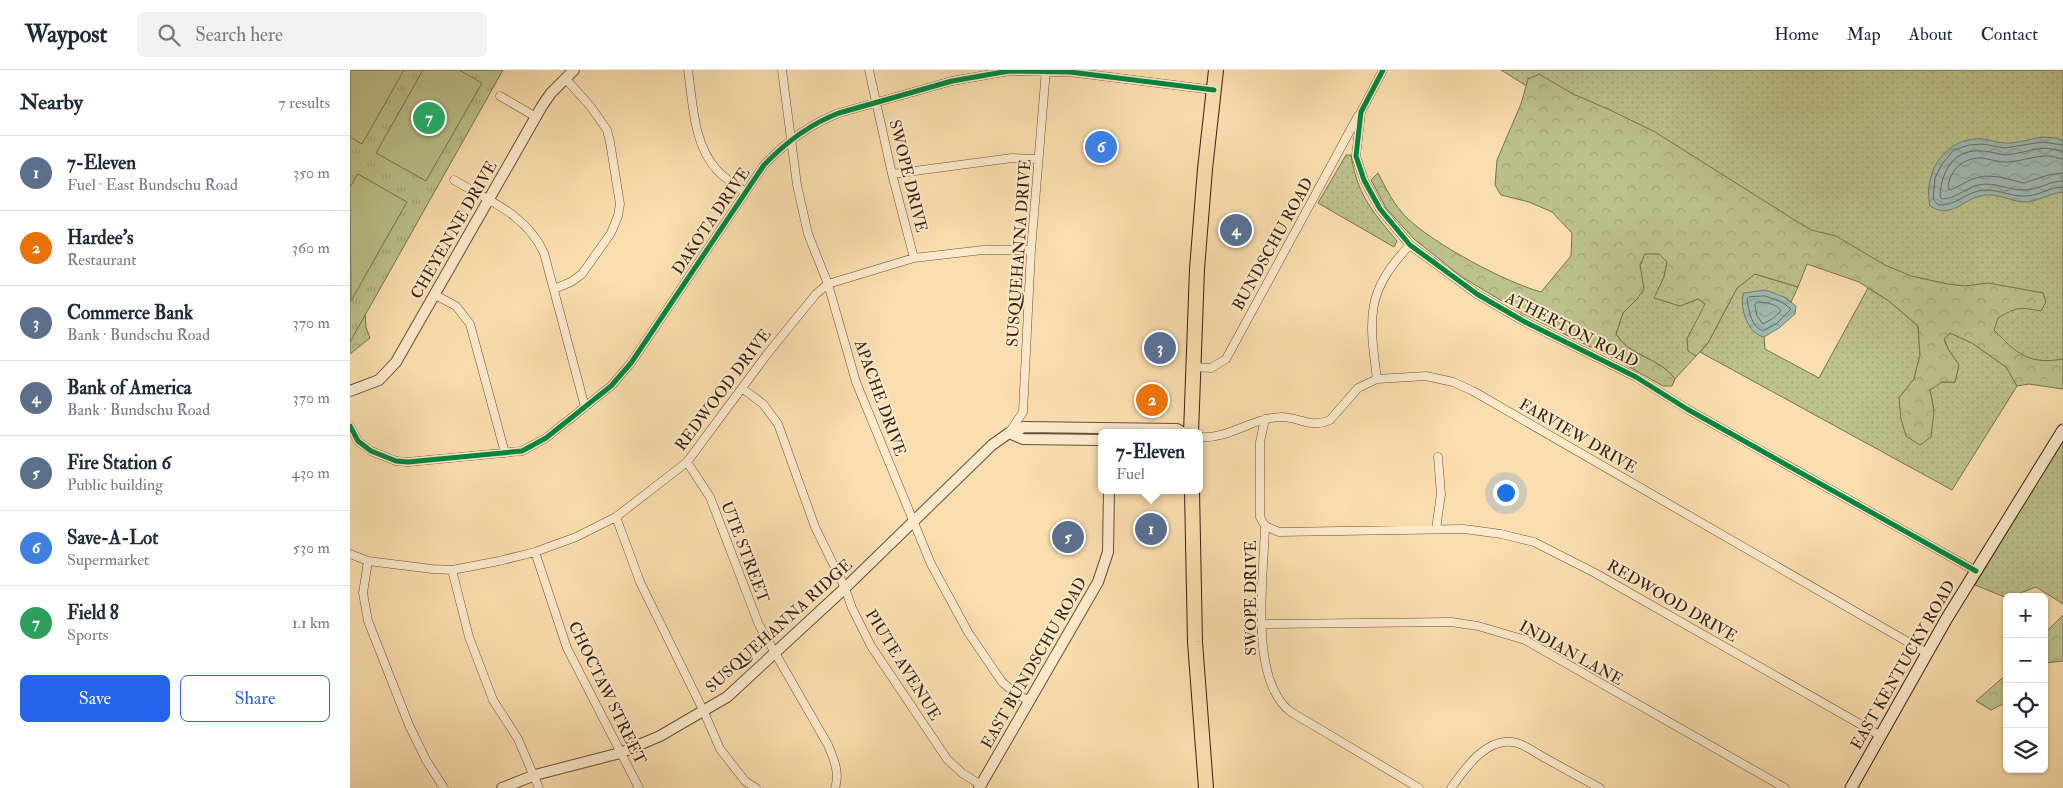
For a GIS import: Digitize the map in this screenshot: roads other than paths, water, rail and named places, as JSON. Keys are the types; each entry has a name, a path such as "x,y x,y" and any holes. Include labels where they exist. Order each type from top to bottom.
{"highway":[{"path":"1192,429 1201,221 1216,70"},
{"path":"1192,494 1195,642 1206,788"}],"main road":[{"name":"EAST KENTUCKY ROAD","path":"1851,788 1927,653 2063,430"}],"street":[{"name":"CHEYENNE DRIVE","path":"350,391 370,384 388,372 536,117 551,93 574,70"},
{"path":"688,70 697,128 703,149 718,171 745,192"},
{"name":"APACHE DRIVE","path":"782,70 797,185 808,234 828,284 856,382 912,522 931,564 968,632 1002,682 1016,694 1030,701"},
{"name":"SWOPE DRIVE","path":"869,70 892,174 914,258"},
{"name":"DAKOTA DRIVE","path":"350,426 358,441 370,451 396,461 408,462 522,451 537,444 611,386 631,363 764,165 791,140 822,119 977,75 1009,71 1046,70 1214,90"},
{"name":"SUSQUEHANNA DRIVE","path":"1009,433 1023,412 1030,250 1046,70"},
{"name":"ATHERTON ROAD","path":"1383,70 1361,112 1356,156 1358,167 1380,209 1410,245 1477,294 1525,322 1636,377 1687,409 1976,571"},
{"path":"554,289 576,279 586,268 611,233 618,216 620,204 607,130 597,114 565,78"},
{"path":"500,96 536,117"},
{"name":"BUNDSCHU ROAD","path":"1194,367 1211,368 1226,359 1361,112"},
{"path":"892,174 1012,158 1038,160"},
{"path":"454,180 516,216 532,231 544,252 586,407"},
{"path":"1377,379 1372,324 1374,298 1384,276 1395,260 1410,245"},
{"name":"REDWOOD DRIVE","path":"350,554 368,561 452,570 499,562 535,552 576,537 616,517 687,462 768,353 816,294 828,284 914,258 983,250 1030,250"},
{"path":"435,294 456,306 470,324 505,453"},
{"name":"FARVIEW DRIVE","path":"1203,437 1222,436 1265,419 1283,417 1310,424 1324,423 1330,420 1358,388 1377,379 1426,376 1453,382 1473,391 1927,653"},
{"name":"PIUTE AVENUE","path":"742,388 763,404 778,424 815,527 871,646 954,766 980,786"},
{"name":"SWOPE DRIVE","path":"1265,419 1260,442 1260,518 1265,526 1262,646 1266,671 1275,695 1284,707 1419,788"},
{"name":"SUSQUEHANNA RIDGE","path":"502,788 535,776 620,753 660,736 727,697 845,588 992,445 1009,433 1024,427 1098,430"},
{"path":"1009,433 1023,439 1098,440"},
{"path":"1436,529 1440,494 1438,457"},
{"name":"UTE STREET","path":"687,462 710,497 746,596 759,625 836,762 837,783 835,788"},
{"name":"EAST BUNDSCHU ROAD","path":"980,786 1098,582 1104,568 1109,540 1109,494"},
{"path":"616,517 640,582 704,712 711,731 731,765 744,781 756,788"},
{"name":"REDWOOD DRIVE","path":"1265,526 1279,532 1464,529 1501,534 1534,542 1595,573 1881,736"},
{"name":"CHOCTAW STREET","path":"535,552 567,648 638,788"},
{"path":"368,561 363,593 368,621 408,725 426,760 444,788"},
{"path":"452,570 467,629 494,700 518,739 539,788"},
{"name":"INDIAN LANE","path":"1262,624 1451,622 1478,626 1509,634 1525,640 1563,661 1785,788"},
{"path":"1451,788 1462,772 1483,751 1498,743 1507,742 1522,745 1600,788"}],"water":[{"path":"2042,137 2057,138 2063,141 2063,192 2027,202 1986,195 1973,198 1956,208 1944,211 1930,206 1929,187 1934,168 1943,155 1955,145 1976,139 2008,143"},
{"path":"1765,290 1784,297 1796,306 1795,314 1779,328 1764,337 1753,331 1747,321 1742,303 1744,293"}],"place":[{"name":"Field 8","path":"429,118"},
{"name":"Save-A-Lot","path":"1101,147"},
{"name":"Bank of America","path":"1236,230"},
{"name":"Commerce Bank","path":"1160,348"},
{"name":"Hardee's","path":"1152,400"},
{"name":"7-Eleven","path":"1151,529"},
{"name":"Fire Station 6","path":"1068,537"}]}
